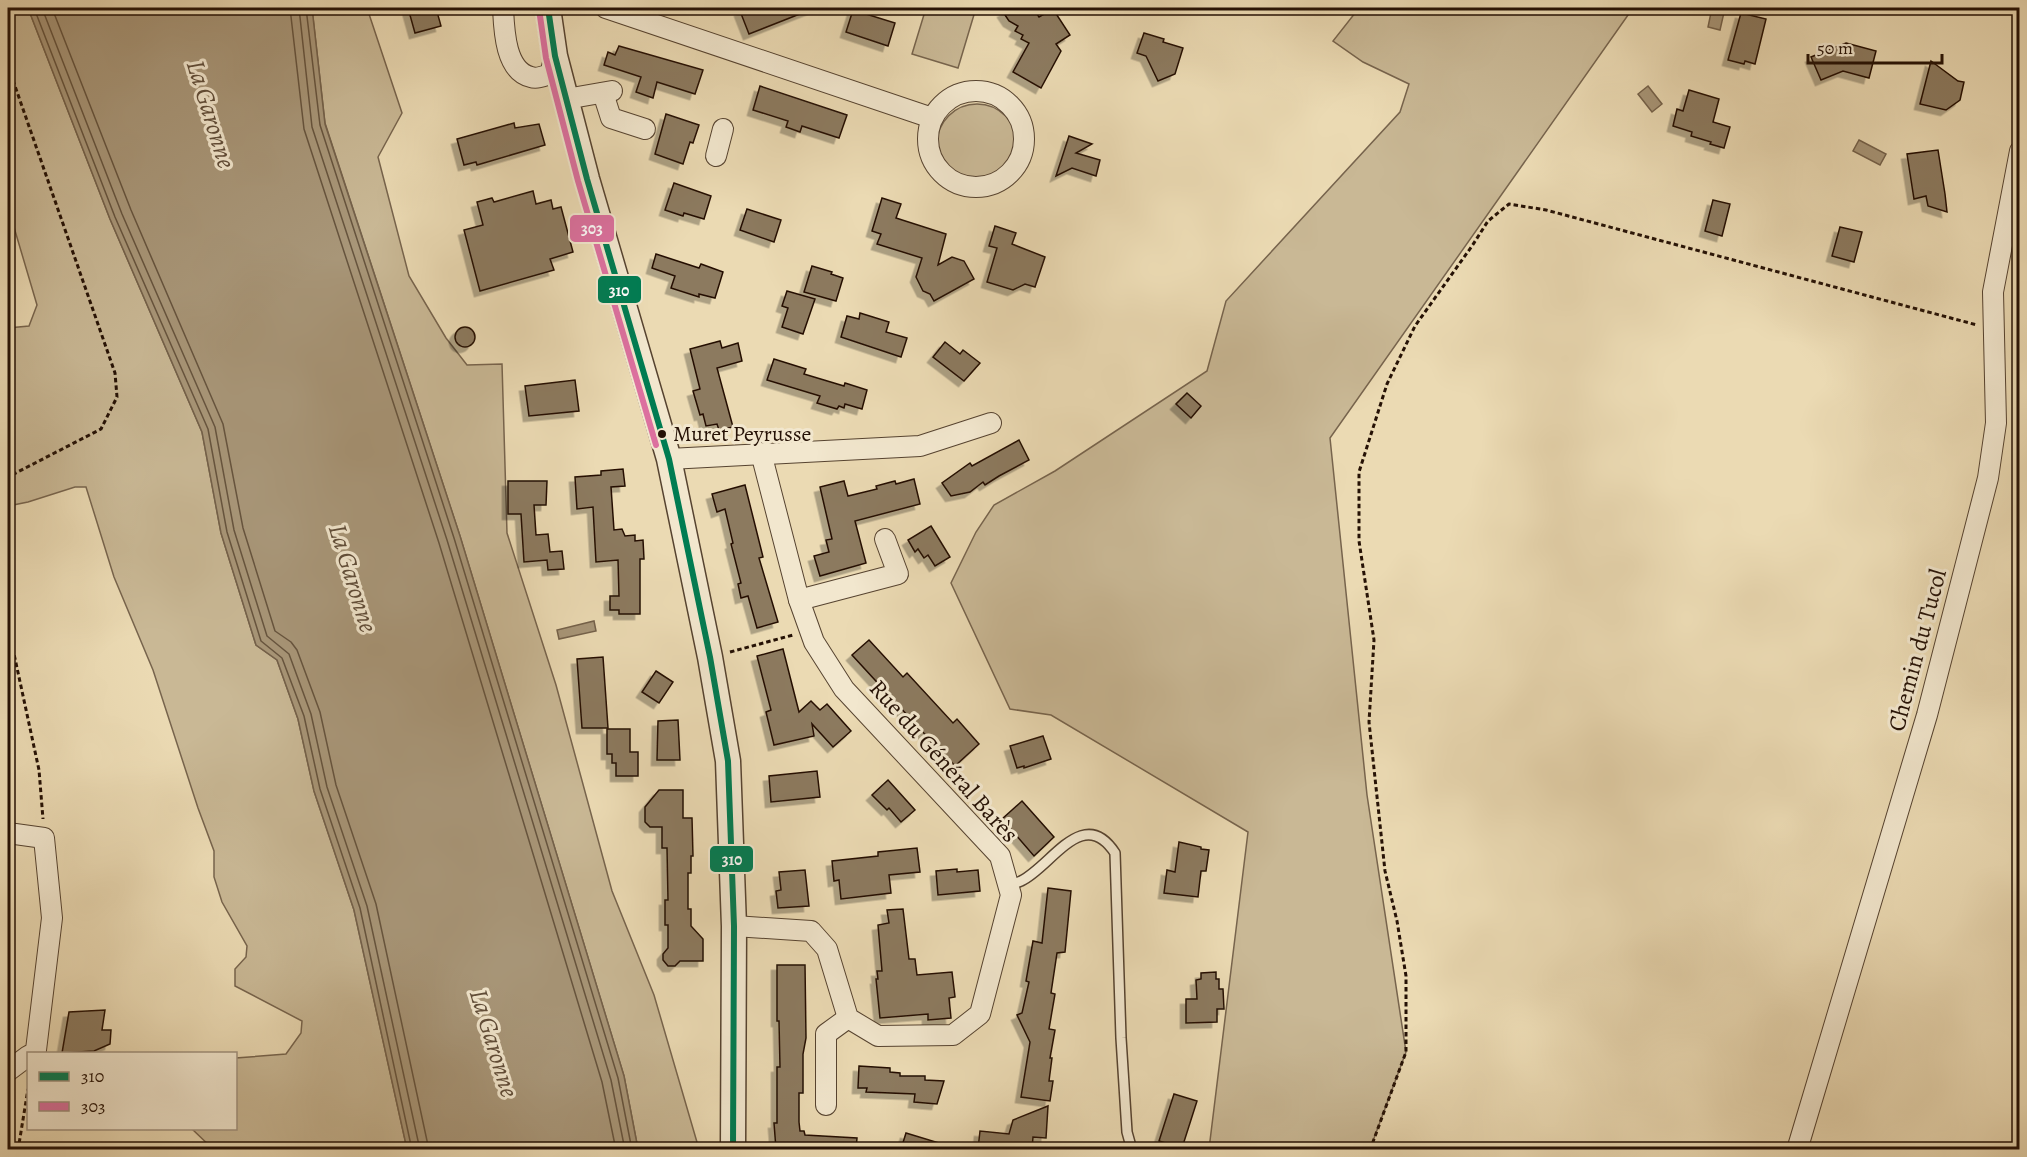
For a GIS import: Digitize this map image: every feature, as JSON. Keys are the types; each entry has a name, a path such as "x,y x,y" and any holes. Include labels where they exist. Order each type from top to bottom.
{"street":[{"path":"503,8 509,52 518,72 533,78 550,75 555,56"},
{"path":"548,8 555,56 587,179 669,459 710,657 728,761 734,926 733,1149"},
{"path":"606,8 932,118"},
{"path":"963,91 992,92 1017,111 1025,134 1018,166 994,186 963,187 936,170 926,140 932,118 945,101 963,91"},
{"path":"566,99 608,92 610,118 645,129"},
{"path":"716,156 723,129"},
{"name":"Chemin du Tucol","path":"1797,1149 1927,715 1988,478 1996,423 1993,292 2019,151"},
{"path":"669,459 920,446 991,423"},
{"name":"Rue du Général Barès","path":"761,453 809,631 844,689 1000,856 1011,895 980,1014 953,1035 878,1036 848,1018"},
{"path":"799,600 898,574 885,539"},
{"path":"8,833 44,838 52,918 36,1050 34,1052"},
{"path":"734,926 812,931 827,949 848,1018 826,1034 826,1105"},
{"path":"8,1071 27,1057"}],"lane":[{"path":"1008,885 1020,882 1029,876 1074,838 1093,835 1104,838 1115,853 1122,1061 1128,1132 1132,1149"}],"path":[{"path":"8,66 116,373 117,397 100,429 8,477"},
{"path":"1370,1149 1406,1052 1406,976 1385,871 1369,722 1374,640 1359,542 1359,472 1387,384 1415,326 1488,220 1509,204 1546,210 1981,326 1993,318"},
{"path":"8,626 39,770 44,838"},
{"path":"710,657 809,631"},
{"path":"18,1149 27,1095"}],"shaded area":[{"path":"8,8 28,8 110,219 202,432 221,533 256,645 277,660 298,719 314,791 354,910 407,1149 213,1149 193,1130 237,1130 237,1058 286,1054 301,1033 302,1021 235,986 235,969 246,957 247,946 222,902 214,877 214,851 153,670 114,577 86,487 75,487 8,506 8,328 29,326 37,305 8,207"},
{"path":"312,8 367,8 402,113 378,157 409,276 446,338 467,365 502,364 507,533 556,685 612,891 654,995 699,1149 638,1149 624,1076 460,536 325,123"},
{"path":"926,8 976,8 958,68 912,54"},
{"path":"1359,8 1633,8 1330,438 1367,795 1406,1052 1370,1149 1209,1149 1248,832 1051,715 1010,709 951,583 976,532 994,505 1055,471 1207,371 1226,301 1400,112 1409,84 1363,62 1333,41"},
{"path":"969,104 985,104 1006,115 1017,136 1017,152 1006,173 985,184 969,184 955,178 943,166 937,152 937,136 943,122 955,110"}],"water":[{"name":"La Garonne","path":"28,8 312,8 325,124 460,536 624,1076 638,1149 407,1149 354,910 314,791 298,719 277,660 256,645 221,533 202,432 110,219"},
{"path":"1712,8 1725,8 1720,30 1708,27"},
{"path":"1648,86 1662,104 1652,112 1638,94"},
{"path":"1859,140 1886,154 1880,165 1853,151"},
{"path":"594,621 596,631 559,639 557,630"}],"building":[{"path":"408,8 436,8 441,26 415,33"},
{"path":"749,8 815,8 749,34 740,11"},
{"path":"1011,8 1033,8 1039,17 1053,9 1070,35 1056,44 1061,51 1041,88 1013,72 1029,43 1021,39 1023,35 1015,31 1018,26 1009,21 1003,12"},
{"path":"853,10 895,23 888,46 846,32"},
{"path":"1741,13 1766,19 1755,64 1728,60"},
{"path":"1144,33 1183,48 1175,74 1158,81 1146,56 1137,53"},
{"path":"1846,43 1876,51 1869,78 1843,71 1821,80 1811,57"},
{"path":"619,46 703,70 695,94 657,82 653,98 636,92 641,77 604,65 608,52 615,55"},
{"path":"1931,61 1958,81 1964,82 1960,100 1946,110 1920,104"},
{"path":"760,86 847,115 839,138 802,126 800,132 786,127 788,121 753,110"},
{"path":"1689,90 1719,99 1713,122 1730,127 1724,148 1691,136 1692,132 1673,126 1677,109 1683,111"},
{"path":"666,114 699,125 693,143 690,142 683,164 655,154"},
{"path":"514,123 515,128 539,124 545,145 477,165 476,162 464,165 457,139"},
{"path":"1069,136 1092,144 1076,153 1100,160 1096,176 1072,168 1056,176"},
{"path":"1938,150 1947,212 1928,206 1926,196 1914,199 1907,154"},
{"path":"674,183 711,196 704,219 665,210"},
{"path":"533,191 536,204 551,200 553,209 561,207 573,252 550,259 554,270 480,291 464,230 483,225 477,202 492,198 494,202"},
{"path":"882,198 901,204 896,218 946,234 938,265 952,257 964,261 974,279 934,301 930,294 923,291 916,277 922,258 877,244 881,234 872,231"},
{"path":"1713,200 1730,204 1722,236 1705,231"},
{"path":"747,209 781,220 774,242 740,230"},
{"path":"995,226 1016,233 1012,244 1045,257 1035,287 1025,284 1013,290 987,282 997,248 989,246"},
{"path":"1840,227 1862,232 1854,262 1832,256"},
{"path":"656,254 699,268 701,264 723,272 715,298 699,294 699,297 671,288 675,276 652,268"},
{"path":"812,266 843,278 836,301 804,292"},
{"path":"787,291 815,299 803,334 782,327 788,308 782,306"},
{"path":"860,313 889,322 886,332 907,338 901,357 841,337 847,316 859,319"},
{"path":"465,327 472,330 475,337 472,344 465,347 458,344 455,337 458,330"},
{"path":"720,341 722,348 738,343 742,361 717,368 733,427 719,430 717,424 706,426 703,414 700,415 693,391 700,389 690,349"},
{"path":"945,342 960,354 963,350 980,363 964,381 933,357"},
{"path":"774,359 806,369 804,374 867,390 862,409 845,404 844,408 839,406 837,409 817,403 820,396 767,380"},
{"path":"575,380 579,411 529,416 525,386"},
{"path":"1187,393 1201,406 1191,418 1176,404"},
{"path":"1019,440 1029,460 985,485 983,482 970,492 951,496 942,483 970,463 972,466"},
{"path":"623,469 625,486 611,487 614,530 622,529 625,536 635,535 635,541 643,540 644,559 640,559 640,614 619,614 619,610 610,610 610,596 619,596 618,560 596,562 593,507 577,509 575,477 601,475 601,471"},
{"path":"914,479 920,504 855,521 866,563 820,576 814,556 829,552 826,540 832,539 820,487 844,481 848,496 877,489 876,486 895,481 896,484"},
{"path":"508,481 547,481 546,505 534,505 536,535 548,534 550,552 562,551 564,569 548,570 547,560 524,562 521,514 508,514"},
{"path":"745,485 763,557 759,558 778,622 757,628 748,596 741,598 738,584 741,583 725,509 717,512 712,494"},
{"path":"931,526 950,557 935,566 928,555 924,558 918,549 915,552 908,540"},
{"path":"869,640 903,677 907,673 953,723 957,719 979,744 955,766 930,743 932,742 852,655"},
{"path":"783,649 799,712 811,701 820,710 827,704 851,731 833,747 812,724 814,736 774,745 766,712 771,710 757,656"},
{"path":"603,657 608,728 582,728 577,659"},
{"path":"656,671 673,682 659,703 642,692"},
{"path":"678,720 680,760 657,760 658,721"},
{"path":"607,729 630,729 630,752 638,752 638,776 616,776 616,763 612,763 612,754 607,754"},
{"path":"1043,736 1051,759 1017,768 1010,746"},
{"path":"817,771 820,797 771,802 769,776"},
{"path":"888,780 915,810 901,822 889,808 887,810 872,795"},
{"path":"659,790 683,790 683,818 692,818 693,856 691,856 691,873 688,873 688,909 691,909 691,926 703,939 703,961 680,961 675,966 668,966 663,960 663,954 668,948 668,925 665,925 665,900 668,900 667,848 662,848 662,827 650,827 645,822 645,807"},
{"path":"1022,801 1054,837 1034,856 1002,819"},
{"path":"1179,842 1209,850 1206,871 1201,871 1198,897 1164,893 1167,870 1175,872"},
{"path":"917,848 920,872 889,875 891,893 841,899 839,880 834,881 832,861 878,856 878,852"},
{"path":"957,869 957,872 978,870 980,891 938,895 936,871"},
{"path":"805,870 809,906 778,908 776,891 781,890 779,872"},
{"path":"1048,888 1071,891 1065,952 1057,953 1051,993 1055,994 1049,1029 1055,1030 1050,1058 1052,1058 1049,1081 1053,1081 1050,1101 1021,1097 1030,1042 1017,1015 1022,1013 1029,982 1026,981 1033,941 1042,943"},
{"path":"903,909 909,959 915,959 917,975 952,972 955,997 949,998 951,1018 928,1020 928,1014 880,1018 876,979 878,979 877,971 882,971 878,925 889,923 887,910"},
{"path":"777,965 805,965 806,1038 803,1054 803,1093 799,1093 800,1131 804,1131 805,1135 857,1138 856,1149 776,1149 774,1123 777,1123 777,1067 780,1067"},
{"path":"1216,972 1219,989 1223,989 1224,1009 1217,1009 1217,1022 1186,1023 1186,999 1197,999 1196,980 1201,979 1201,973"},
{"path":"105,1010 102,1030 111,1030 110,1044 94,1051 62,1052 69,1012"},
{"path":"859,1066 890,1068 890,1072 900,1073 900,1076 925,1076 925,1080 944,1081 937,1104 914,1102 915,1094 866,1092 867,1088 858,1088"},
{"path":"1174,1094 1197,1101 1182,1148 1159,1141"},
{"path":"1048,1106 1046,1138 1033,1137 1032,1149 978,1149 980,1131 1009,1134 1013,1120"},
{"path":"906,1133 949,1146 949,1149 901,1149"}],"transit line":[{"name":"310","path":"548,8 555,56 587,179 669,459 710,657 728,761 734,926 733,1150"},
{"name":"303","path":"539,9 546,58 578,181 656,445"}],"place":[{"name":"Muret Peyrusse","path":"662,434"}]}
